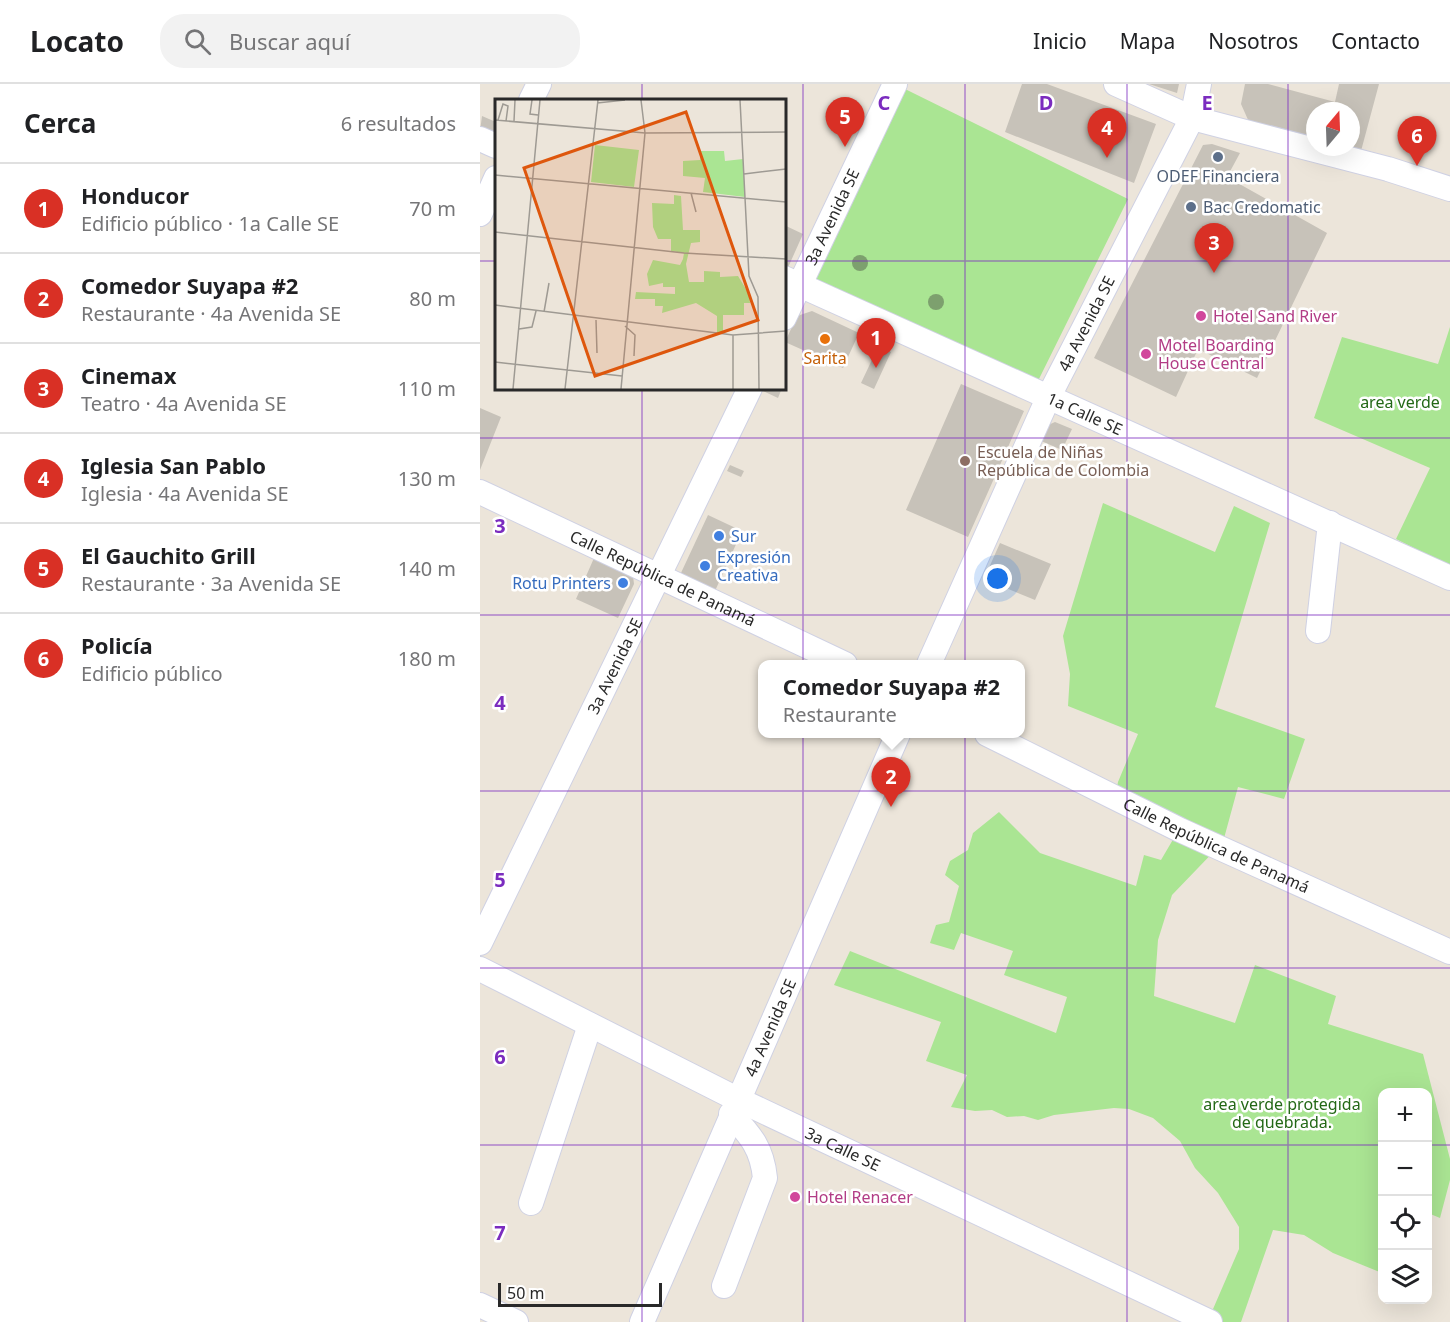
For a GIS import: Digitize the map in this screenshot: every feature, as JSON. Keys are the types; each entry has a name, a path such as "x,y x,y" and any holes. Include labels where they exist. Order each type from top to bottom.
{"street":[{"path":"532,99 539,84"},
{"name":"3a Avenida SE","path":"786,310 793,281 895,84"},
{"path":"1116,84 1192,118 1388,169 1450,189"},
{"name":"4a Avenida SE","path":"931,660 1049,396 1192,118 1199,84"},
{"path":"480,139 495,146"},
{"path":"480,214 495,180"},
{"name":"1a Calle SE","path":"793,281 1450,578"},
{"name":"3a Avenida SE","path":"480,943 749,390"},
{"name":"Calle República de Panamá","path":"480,492 837,660"},
{"path":"1318,631 1329,523"},
{"name":"4a Avenida SE","path":"642,1322 896,738"},
{"name":"Calle República de Panamá","path":"995,738 1180,830 1450,952"},
{"name":"3a Calle SE","path":"480,969 590,1025 734,1107 1210,1322"},
{"path":"531,1203 590,1025"},
{"path":"724,1286 765,1178 763,1162 755,1140 734,1107"},
{"path":"480,1305 516,1322"}],"green space":[{"path":"905,89 1128,199 1036,385 814,280"},
{"name":"area verde","path":"1450,327 1450,566 1396,539 1430,468 1314,418 1342,337 1438,364"},
{"name":"area verde protegida de quebrada.","path":"1103,503 1215,552 1234,506 1270,523 1215,707 1305,739 1284,799 1238,787 1223,842 1172,895 1158,940 1154,996 1235,1023 1255,965 1336,996 1328,1024 1423,1054 1432,1088 1378,1088 1378,1271 1333,1253 1304,1235 1273,1230 1241,1322 1221,1322 1210,1316 1239,1249 1239,1227 1218,1193 1195,1168 1180,1141 1153,1118 1129,1109 1114,1108 1054,1115 1038,1120 1024,1116 1007,1117 992,1110 975,1111 951,1107 967,1075 926,1061 941,1022 834,985 850,951 1056,1033 1067,997 1004,975 1013,951 961,933 954,950 930,943 936,925 949,922 959,886 945,875 950,861 968,850 973,833 999,812 1040,853 1136,886 1144,855 1161,860 1178,831 1115,796 1118,782 1138,734 1068,706 1070,674 1063,636"},
{"name":"area verde protegida de quebrada.","path":"1432,1089 1450,1159 1450,1180 1440,1218 1432,1215"}],"building":[{"path":"1022,84 1047,84 1156,124 1134,183 1005,132"},
{"path":"1149,84 1179,84 1177,93"},
{"path":"1245,84 1268,84 1335,102 1306,102 1306,137 1249,122 1241,104"},
{"path":"1339,84 1379,84 1361,151 1360,102 1335,102"},
{"path":"482,116 495,122 495,138 480,131"},
{"path":"1212,144 1240,153 1227,177 1327,233 1257,378 1198,349 1176,397 1094,358 1203,145"},
{"path":"786,226 803,234 786,272"},
{"path":"812,311 859,333 843,368 786,342 797,316"},
{"path":"878,347 891,352 874,389 861,383"},
{"name":"Escuela de Niñas República de Colombia","path":"961,384 1024,411 968,537 906,510"},
{"path":"763,390 781,390 778,398"},
{"path":"480,408 501,417 480,470"},
{"path":"1055,422 1072,429 1062,450 1039,440 1046,426"},
{"path":"730,465 744,471 741,477 727,471"},
{"path":"708,515 742,531 715,591 680,575"},
{"path":"1000,543 1051,564 1035,600 984,579"},
{"path":"594,558 633,576 634,584 618,618 576,599"}],"place":[{"name":"El Gauchito Grill","path":"845,147"},
{"name":"ODEF Financiera","path":"1218,157"},
{"name":"Iglesia San Pablo","path":"1107,158"},
{"name":"Policía","path":"1417,166"},
{"name":"Bac Credomatic","path":"1191,207"},
{"name":"Cinemax","path":"1214,273"},
{"name":"Hotel Sand River","path":"1201,316"},
{"name":"Sarita","path":"825,339"},
{"name":"Motel Boarding House Central","path":"1146,354"},
{"name":"Honducor","path":"876,368"},
{"name":"Escuela de Niñas República de Colombia","path":"965,461"},
{"name":"Sur","path":"719,536"},
{"name":"Expresión Creativa","path":"705,566"},
{"name":"Rotu Printers","path":"623,583"},
{"name":"Comedor Suyapa #2","path":"891,807"},
{"name":"Hotel Renacer","path":"795,1197"}]}
